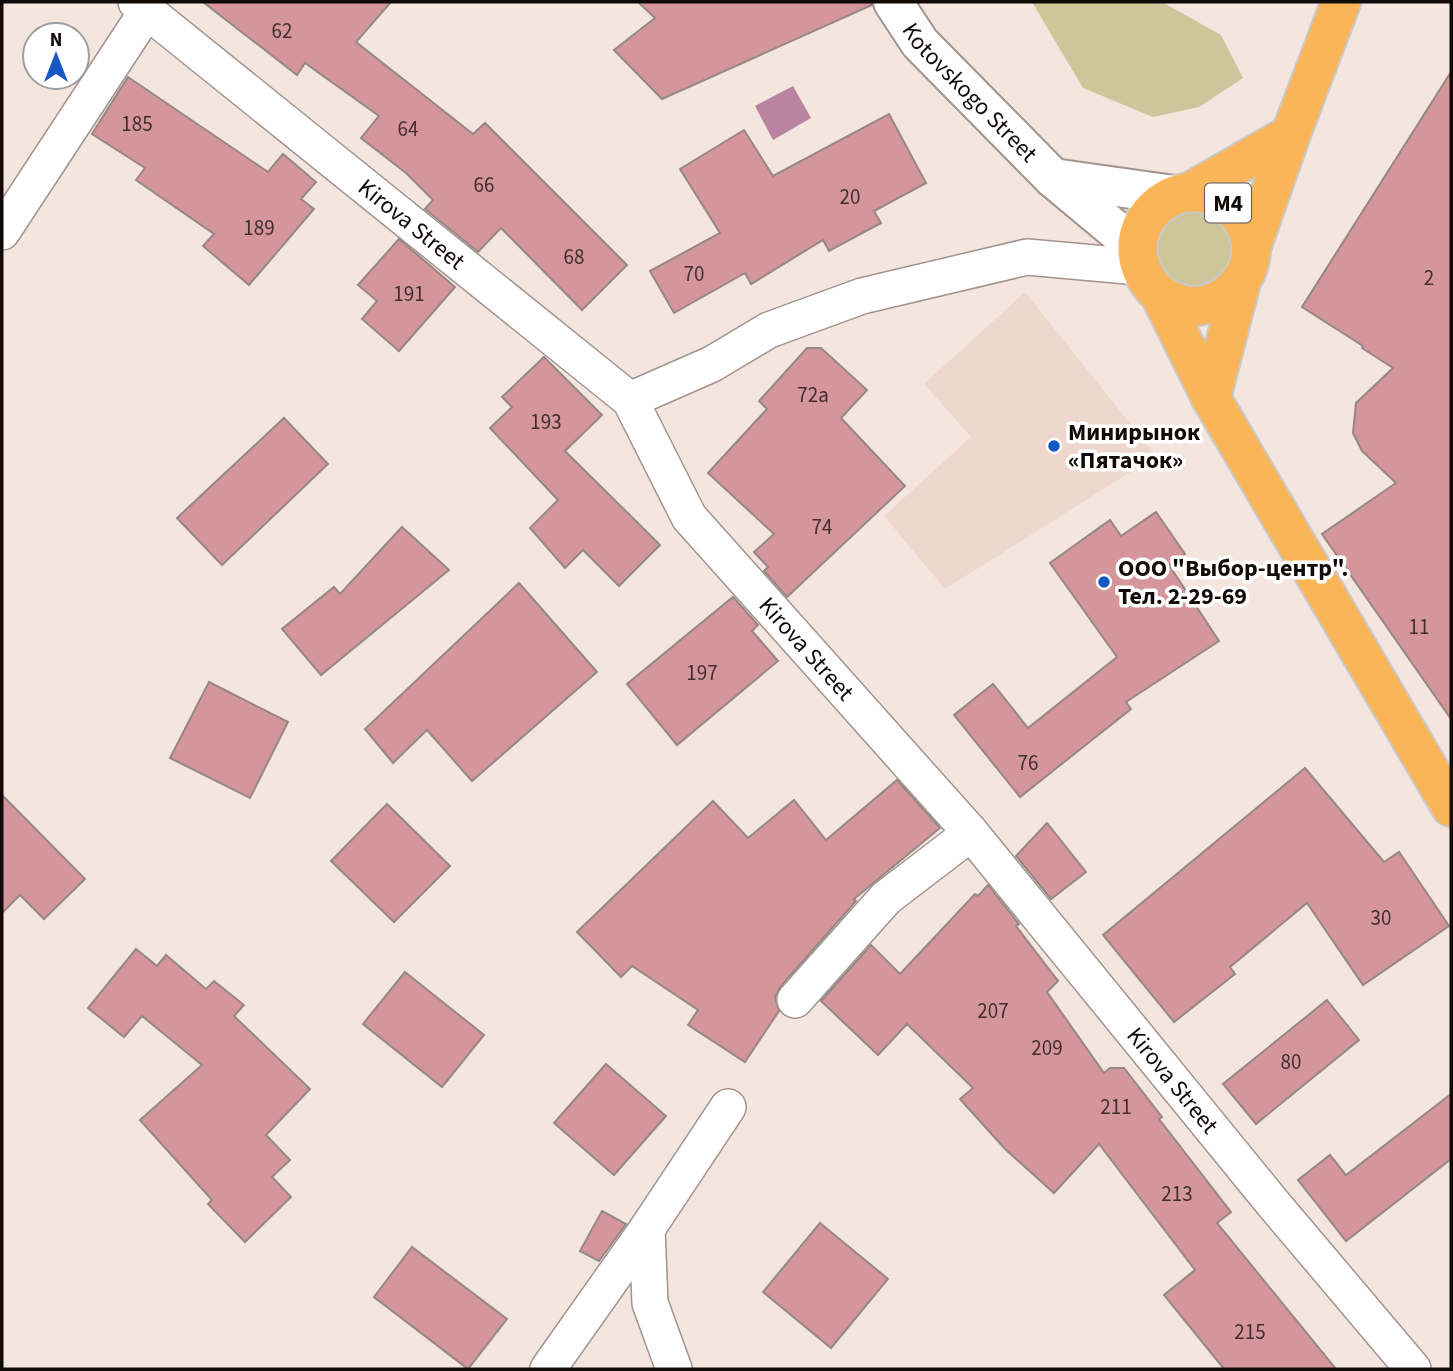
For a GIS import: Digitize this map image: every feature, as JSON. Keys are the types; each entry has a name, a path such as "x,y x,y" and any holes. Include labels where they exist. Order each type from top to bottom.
{"highway":[{"name":"M4","path":"1211,398 1246,265 1291,134 1341,2"},
{"name":"M4","path":"1145,270 1140,231 1148,215 1159,204 1291,134"},
{"name":"M4","path":"1182,194 1209,194 1226,202 1240,214 1248,230 1246,265"},
{"path":"1145,270 1176,304 1194,307 1212,304 1228,295 1246,265"},
{"name":"Kotovskogo Street","path":"1145,270 1211,398 1451,807"}],"street":[{"name":"Kotovskogo Street","path":"893,2 920,43 1145,270"},
{"path":"2,232 142,6"},
{"name":"Kirova Street","path":"142,6 630,400 689,517 971,833 1271,1202 1413,1369"},
{"name":"Kotovskogo Street","path":"1053,178 1182,194"},
{"path":"630,400 712,364 769,330 862,296 1027,257 1145,270"},
{"path":"794,1000 886,898 971,833"},
{"path":"548,1369 647,1229 728,1107"},
{"path":"647,1229 650,1303 674,1369"}],"shaded area":[{"path":"1032,2 1162,2 1221,35 1243,78 1199,107 1153,117 1083,88"},
{"path":"793,86 811,118 773,140 755,106"},
{"path":"1177,208 1219,213 1237,251 1216,288 1174,291 1148,241"},
{"name":"Минирынок «Пятачок»","path":"1025,292 1156,456 945,589 884,516 971,437 924,384"}],"building":[{"path":"203,2 391,2 356,42 473,134 485,123 627,265 582,310 501,228 478,252 425,209 433,200 406,173 361,138 379,116 305,63 297,75"},
{"path":"638,2 871,2 872,5 662,99 614,50 655,18"},
{"path":"1451,72 1451,719 1322,534 1396,483 1362,451 1353,433 1356,403 1393,368 1302,307"},
{"path":"128,77 268,172 283,154 316,182 301,199 314,209 249,285 203,246 214,234 136,180 145,168 92,134"},
{"path":"889,114 926,183 874,211 881,223 829,251 823,240 751,284 745,273 674,313 650,271 720,233 680,169 744,130 773,176"},
{"path":"399,239 455,287 399,351 362,319 377,301 358,285"},
{"path":"807,348 821,348 867,390 841,418 905,486 787,597 764,571 768,567 754,552 774,534 708,473 767,409 759,401"},
{"path":"544,357 602,415 565,451 660,545 619,586 583,550 565,568 530,528 558,500 490,428 512,407 502,397"},
{"path":"284,418 328,464 222,565 177,518"},
{"path":"1156,512 1185,554 1169,565 1219,641 1126,702 1131,709 1020,797 954,715 993,684 1028,728 1117,657 1050,563 1110,520 1121,536"},
{"path":"402,527 449,570 321,675 282,629 334,587 340,594"},
{"path":"519,583 597,672 472,781 427,730 393,763 365,729"},
{"path":"733,597 758,625 752,631 778,661 677,745 627,684"},
{"path":"209,682 288,722 250,798 170,758"},
{"path":"1305,768 1384,862 1399,852 1449,926 1363,985 1307,903 1230,967 1235,974 1174,1022 1103,935"},
{"path":"897,780 940,828 854,899 856,901 780,987 775,997 779,1011 745,1062 688,1025 698,1010 632,966 621,977 577,932 713,801 748,838 794,800 826,840"},
{"path":"2,795 85,879 44,919 20,895 2,913"},
{"path":"387,804 450,866 394,922 331,861"},
{"path":"1047,823 1086,872 1051,899 1016,856"},
{"path":"988,885 1058,981 1047,992 1104,1073 1110,1068 1124,1068 1162,1117 1159,1119 1231,1212 1217,1223 1336,1369 1224,1369 1164,1295 1195,1270 1099,1144 1054,1193 1005,1149 960,1099 973,1088 907,1024 878,1055 821,1001 871,945 900,974 975,894 978,896"},
{"path":"136,949 157,966 166,955 206,989 214,981 244,1005 234,1016 310,1089 266,1135 290,1160 272,1177 291,1197 245,1242 208,1204 212,1200 140,1120 202,1065 142,1016 124,1037 88,1008"},
{"path":"405,972 484,1035 442,1087 363,1024"},
{"path":"1327,1000 1359,1040 1256,1124 1223,1084"},
{"path":"606,1064 666,1116 614,1175 554,1123"},
{"path":"1451,1094 1451,1159 1346,1241 1298,1180 1330,1155 1346,1175"},
{"path":"602,1211 626,1224 599,1261 580,1251"},
{"path":"820,1223 888,1279 831,1348 763,1292"},
{"path":"412,1247 507,1319 468,1369 374,1297"}],"place":[{"name":"Минирынок «Пятачок»","path":"1054,446"},
{"name":"ООО \"Выбор-центр\". Тел. 2-29-69","path":"1104,582"}]}
